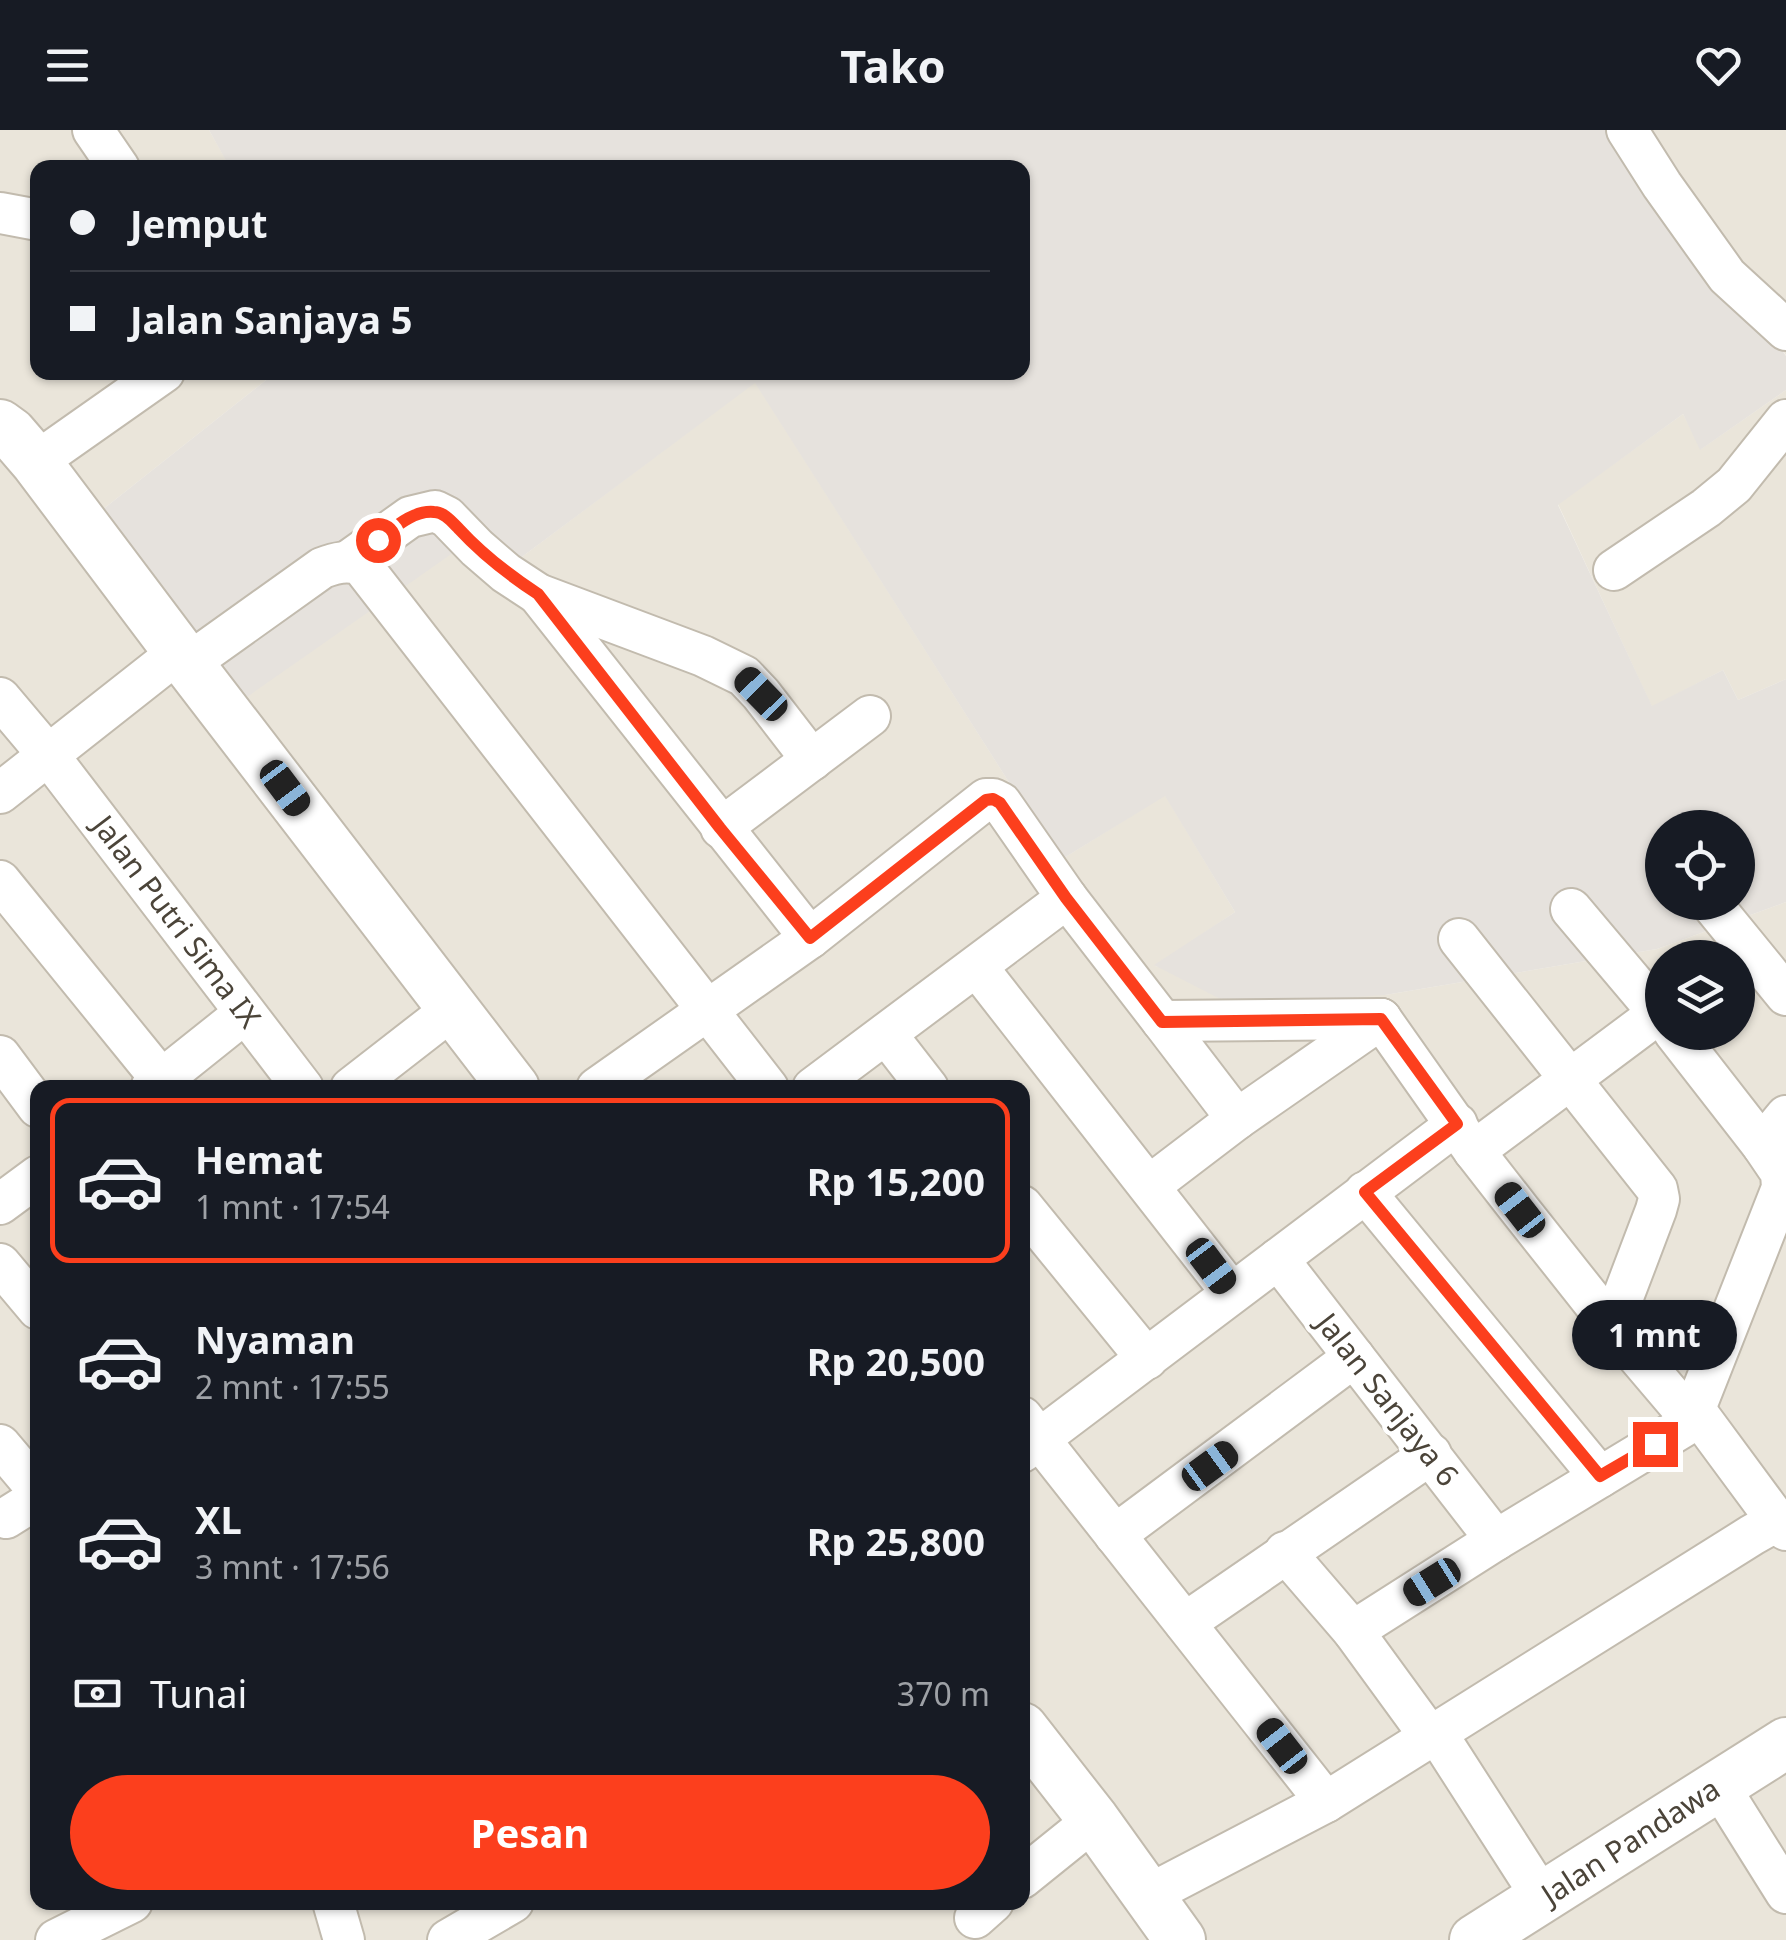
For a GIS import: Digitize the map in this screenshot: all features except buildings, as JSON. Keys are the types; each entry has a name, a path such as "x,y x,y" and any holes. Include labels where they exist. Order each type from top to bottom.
{"street":[{"path":"93,130 114,160"},
{"path":"1627,130 1727,276 1786,330"},
{"path":"0,212 30,218"},
{"path":"36,462 153,380"},
{"path":"1614,570 1734,486 1786,420"},
{"path":"0,425 36,462 508,1080"},
{"path":"347,562 410,517 435,511 447,517 506,573 538,594 703,656 744,676 812,760"},
{"path":"0,793 184,658 322,568 356,563 368,572 762,1080"},
{"path":"538,594 810,938"},
{"name":"Jalan Putri Sima IX","path":"0,698 297,1080"},
{"path":"720,828 870,716"},
{"path":"608,1080 810,938 986,800 993,799 1000,803 1066,898 1236,1119"},
{"path":"0,881 153,1080"},
{"path":"824,1080 1066,898"},
{"path":"1572,909 1645,997"},
{"path":"1725,920 1786,995"},
{"path":"1458,939 1656,1189 1659,1199 1651,1225 1612,1326"},
{"path":"977,966 1232,1293"},
{"path":"361,1080 454,1008"},
{"path":"161,1080 245,1013"},
{"path":"1162,1022 1381,1019"},
{"path":"1149,1186 1236,1119 1381,1019"},
{"path":"1148,1894 1326,1802 1734,1546 1782,1526 1693,1415 1612,1326 1466,1138 1381,1019"},
{"path":"886,1034 922,1080"},
{"path":"1030,1435 1147,1359 1365,1192 1572,1080 1645,1034"},
{"path":"1354,1631 1683,1427 1693,1415 1782,1188 1774,1130 1694,1050"},
{"path":"0,1056 30,1097"},
{"path":"0,1204 30,1182"},
{"path":"1365,1192 1600,1476"},
{"path":"1030,1216 1147,1359"},
{"name":"Jalan Sanjaya 6","path":"1278,1259 1496,1540"},
{"path":"0,1264 30,1300"},
{"path":"1115,1535 1354,1357"},
{"path":"1030,1438 1115,1535 1326,1802"},
{"path":"0,1445 30,1481"},
{"path":"1185,1623 1431,1454"},
{"path":"1286,1552 1354,1631 1434,1736 1543,1898"},
{"path":"1030,1738 1180,1940"},
{"name":"Jalan Pandawa","path":"1475,1940 1786,1743"},
{"path":"1719,1786 1786,1893"},
{"path":"1030,1872 1094,1820"},
{"path":"56,1940 116,1910"},
{"path":"335,1910 344,1940"},
{"path":"467,1935 501,1910"}],"shaded area":[{"path":"0,130 209,130 226,160 30,160 30,380 266,380 92,518 460,548 491,580 755,382 1059,861 1165,795 1235,912 1155,966 1385,995 1645,951 1645,1050 1755,1050 1755,940 1682,940 1737,920 1755,920 1755,913 1786,902 1786,1940 0,1940"},
{"path":"209,130 1631,130 1786,356 1786,390 1700,450 1683,414 1558,505 1652,706 1723,670 1738,700 1786,679 1786,902 1755,913 1755,810 1645,810 1645,920 1737,920 1682,940 1645,940 1645,951 1385,995 1232,1005 1154,965 1235,912 1165,796 1059,861 755,383 491,580 460,548 237,704 92,518 266,380 1030,380 1030,160 226,160"},
{"path":"1631,130 1786,130 1786,355"},
{"path":"1786,390 1786,679 1738,700 1723,670 1652,707 1558,504 1683,414 1701,449"}],"route":[{"path":"378,540 410,517 435,511 447,517 506,573 538,594 810,938 986,800 993,799 1000,803 1066,898 1162,1022 1381,1019 1457,1124 1365,1192 1600,1476 1655,1444"}]}
